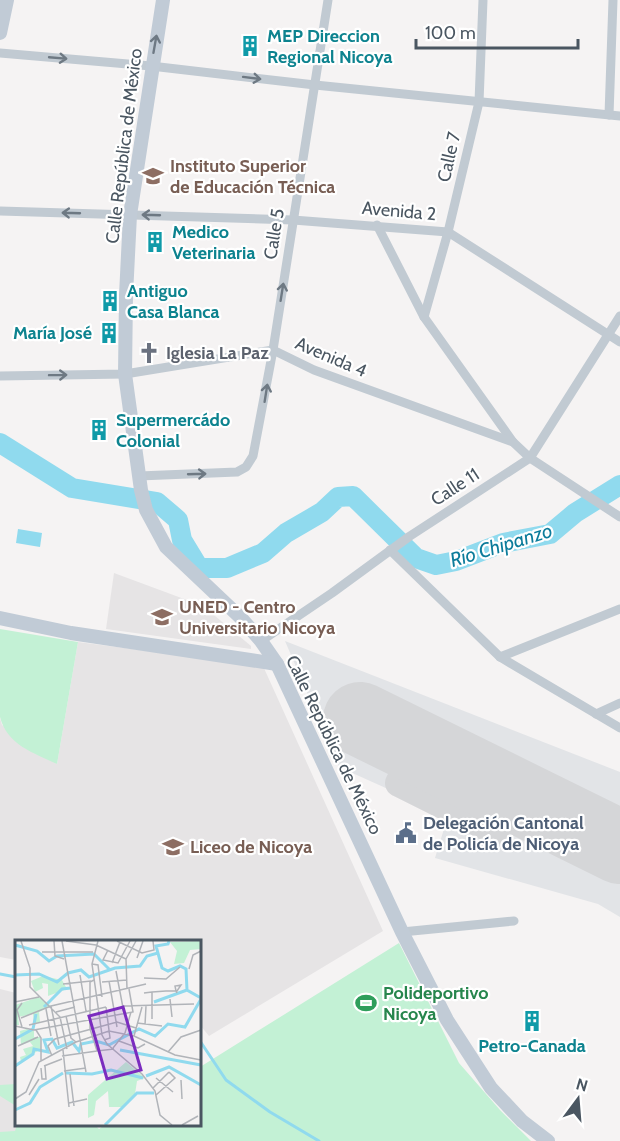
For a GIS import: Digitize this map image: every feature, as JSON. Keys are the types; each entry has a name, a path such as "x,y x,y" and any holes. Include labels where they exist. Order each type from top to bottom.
{"main road":[{"path":"0,33 7,0"},
{"name":"Calle República de México","path":"163,0 130,215 125,374 140,483 146,510 166,548 241,618 261,640 277,664 402,932 447,1020 491,1088 522,1122 548,1141"},
{"path":"0,618 71,633 277,664"}],"street":[{"name":"Calle 5","path":"140,483 237,472 246,466 253,456 273,350 327,0"},
{"name":"Calle 7","path":"424,317 448,232 478,102 483,0"},
{"path":"609,115 613,0"},
{"path":"0,53 152,66 620,116"},
{"name":"Avenida 2","path":"0,211 293,220 448,232 620,342"},
{"path":"376,225 424,317 513,442"},
{"name":"Calle 11","path":"261,640 332,593 410,536 530,458 620,316"},
{"name":"Avenida 4","path":"0,376 125,374 273,350 314,370 513,442 530,458 620,517"},
{"path":"393,548 500,657 620,728"},
{"path":"500,657 620,609"},
{"path":"596,714 620,703"},
{"path":"402,932 514,921"}],"shaded area":[{"name":"UNED - Centro Universitario Nicoya","path":"114,573 203,606 251,646 251,649 106,629"},
{"path":"285,641 620,772 620,917 598,904 435,858 448,816 339,767"},
{"name":"Liceo de Nicoya","path":"78,642 263,666 383,931 209,1036 201,1026 201,940 15,940 15,960 0,957 0,718 2,725 57,764"},
{"path":"0,989 15,993 15,1126 59,1126 0,1141"}],"green space":[{"path":"0,629 78,642 57,764 22,747 4,727 0,717"},
{"name":"Polideportivo Nicoya","path":"399,943 459,1063 531,1141 0,1141 0,1132 15,1131 17,1126 96,1126 99,1129 103,1126 201,1126 201,1066"},
{"path":"15,1084 15,1105 0,1096 0,1085"}],"water":[{"path":"18,529 42,533 40,547 16,543"}],"waterway":[{"name":"Río Chipanzo","path":"0,443 72,488 157,502 178,520 182,540 199,568 227,568 263,553 286,533 322,512 338,497 353,496 416,558 436,565 456,561 503,543 550,534 575,513 620,485"},
{"path":"0,974 15,977"},
{"path":"201,1042 226,1080 270,1112 319,1141"}],"taxiway":[{"path":"419,748 399,783 495,831 512,794"}],"runway":[{"path":"360,719 620,847"}],"place":[{"name":"MEP Direccion Regional Nicoya","path":"250,46"},
{"name":"Instituto Superior de Educación Técnica","path":"153,176"},
{"name":"Medico Veterinaria","path":"155,242"},
{"name":"Antiguo Casa Blanca","path":"110,301"},
{"name":"María José","path":"109,333"},
{"name":"Iglesia La Paz","path":"149,353"},
{"name":"Supermercádo Colonial","path":"99,430"},
{"name":"UNED - Centro Universitario Nicoya","path":"162,617"},
{"name":"Delegación Cantonal de Policía de Nicoya","path":"406,833"},
{"name":"Liceo de Nicoya","path":"173,847"},
{"name":"Polideportivo Nicoya","path":"366,1003"},
{"name":"Petro-Canada","path":"532,1021"}]}
